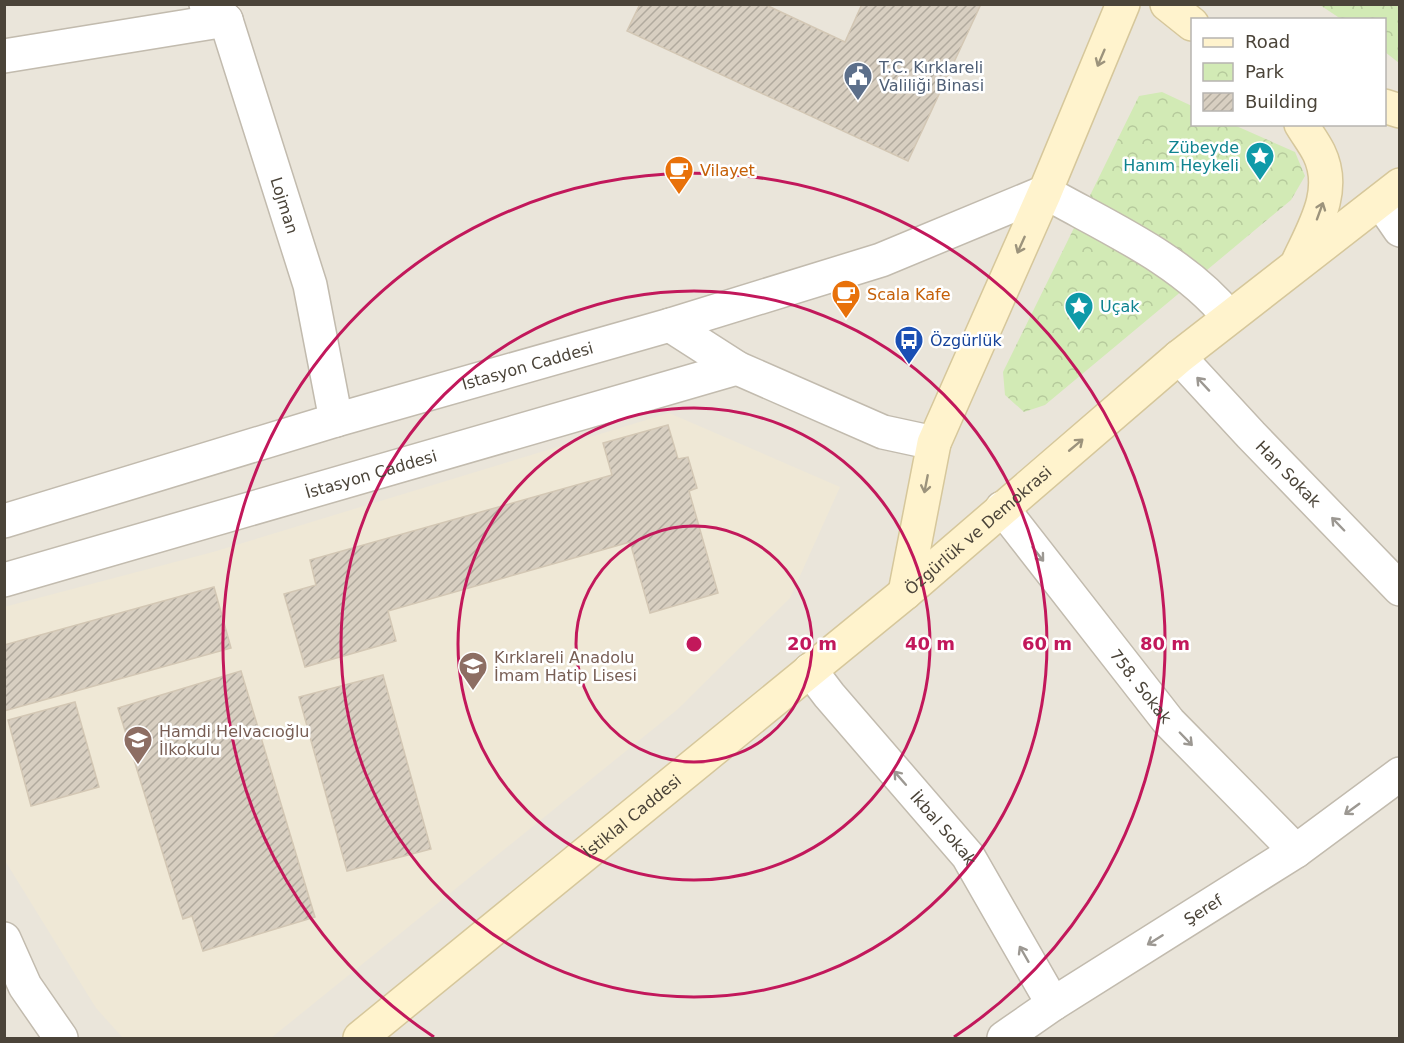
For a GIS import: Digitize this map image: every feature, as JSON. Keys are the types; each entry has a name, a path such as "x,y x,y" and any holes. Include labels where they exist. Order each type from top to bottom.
{"street":[{"name":"Özgürlük ve Demokrasi","path":"905,593 934,443 1045,192 1123,4"},
{"path":"1167,4 1191,23"},
{"path":"4,56 216,12"},
{"name":"Lojman","path":"216,12 310,285 336,420"},
{"path":"1297,264 1327,192 1324,164 1302,126"},
{"path":"1045,192 1166,260 1219,305 1228,317"},
{"name":"Istasyon Caddesi","path":"4,521 336,420 670,325 881,260 1045,192"},
{"name":"Özgürlük ve Demokrasi","path":"905,593 1179,357 1390,193"},
{"path":"1390,193 1400,230"},
{"path":"670,325 737,368 883,432 934,443"},
{"name":"Han Sokak","path":"1179,357 1400,589"},
{"name":"İstasyon Caddesi","path":"4,580 737,368"},
{"name":"758. Sokak","path":"1002,508 1169,722 1296,850"},
{"name":"İstiklal Caddesi","path":"360,1038 905,593"},
{"name":"İkbal Sokak","path":"810,670 828,696 968,856 1053,1004"},
{"name":"Şeref","path":"1004,1038 1053,1004 1296,850 1400,774"},
{"path":"4,939 25,986 61,1038"}],"shaded area":[{"path":"5,5 1399,5 1399,1038 5,1038"},
{"name":"Kırklareli Anadolu İmam Hatip Lisesi","path":"669,413 840,487 790,598 678,709 271,1038 123,1038 96,1008 4,859 4,607 213,552"}],"green space":[{"path":"1320,5 1399,5 1399,63 1386,53 1386,18 1340,18"},
{"path":"1162,92 1191,106 1191,126 1236,126 1295,152 1305,176 1291,200 1045,405 1024,412 1005,395 1003,372 1139,96"}],"building":[{"name":"T.C. Kırklareli Valiliği Binasi","path":"640,4 764,4 845,42 862,4 981,4 908,161 627,31"},
{"path":"668,425 678,459 688,457 697,488 689,491 718,593 650,613 630,542 388,611 396,641 305,667 284,594 316,585 310,560 612,475 603,443"},
{"path":"214,587 231,648 4,711 4,645"},
{"path":"241,671 315,917 203,951 192,916 183,919 118,708"},
{"path":"383,675 431,849 347,871 299,697"},
{"path":"75,702 99,787 31,806 8,720"}],"place":[{"name":"T.C. Kırklareli Valiliği Binasi","path":"858,102"},
{"name":"Zübeyde Hanım Heykeli","path":"1260,182"},
{"name":"Vilayet","path":"679,196"},
{"name":"Scala Kafe","path":"846,320"},
{"name":"Uçak","path":"1079,332"},
{"name":"Özgürlük","path":"909,366"},
{"name":"Kırklareli Anadolu İmam Hatip Lisesi","path":"473,692"},
{"name":"Hamdi Helvacıoğlu İlkokulu","path":"138,766"}]}
